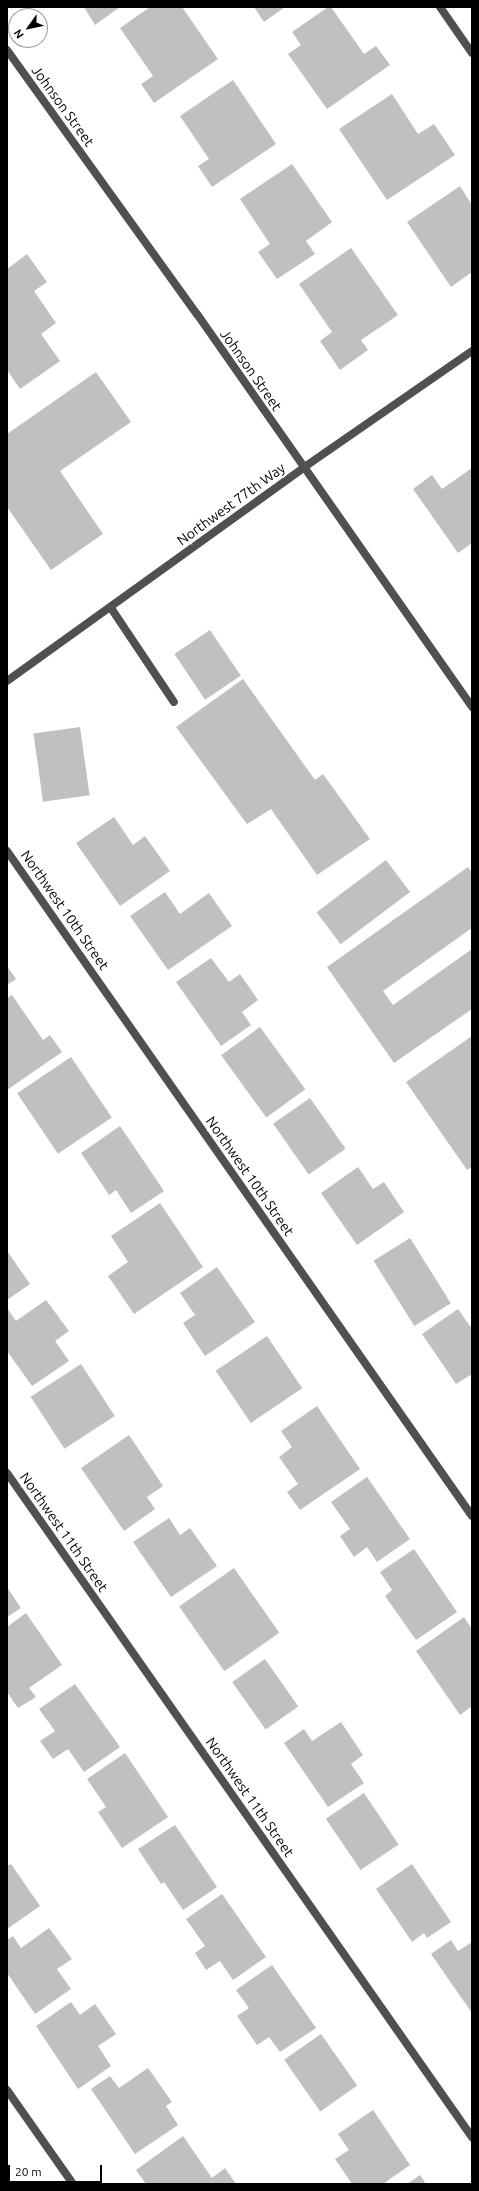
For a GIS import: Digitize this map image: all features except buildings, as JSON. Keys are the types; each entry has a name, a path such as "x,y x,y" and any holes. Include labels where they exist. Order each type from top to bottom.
{"street":[{"path":"440,7 472,53"},
{"name":"Johnson Street","path":"7,50 197,314 303,468 472,707"},
{"name":"Northwest 77th Way","path":"7,681 111,608 303,468 472,351"},
{"path":"111,608 174,702"},
{"name":"Northwest 10th Street","path":"7,851 472,1516"},
{"name":"Northwest 11th Street","path":"7,1473 472,2136"},
{"path":"7,2090 73,2184"}]}
